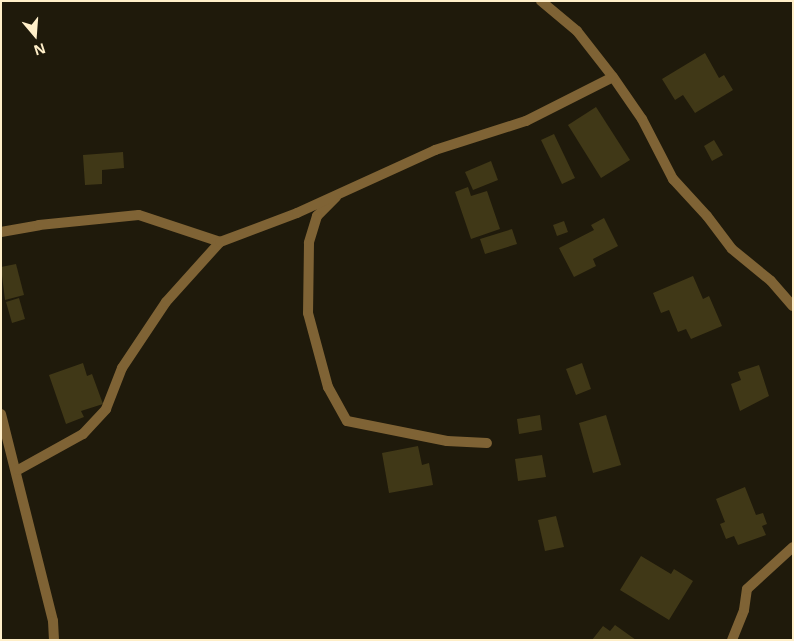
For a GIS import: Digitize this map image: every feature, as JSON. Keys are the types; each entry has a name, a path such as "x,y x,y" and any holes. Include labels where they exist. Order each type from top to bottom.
{"street":[{"path":"541,1 577,31 613,77 642,119 673,179 707,216 732,249 771,281 793,306"},
{"path":"18,470 82,434 106,410 122,368 166,302 220,242 340,193 435,150 526,122 613,77"},
{"path":"340,193 317,216 309,243 308,313 328,387 347,421 447,441 487,443"},
{"path":"1,232 39,225 139,215 220,242"},
{"path":"1,414 18,470 53,621 54,640"},
{"path":"732,640 744,610 746,590 793,547"}],"building":[{"path":"705,53 719,78 724,75 733,90 695,113 683,95 675,100 662,79"},
{"path":"596,107 630,160 601,178 568,125"},
{"path":"554,134 575,178 562,184 541,140"},
{"path":"714,140 723,155 712,161 704,146"},
{"path":"123,152 124,168 102,170 102,184 85,185 83,155"},
{"path":"491,161 498,180 473,190 465,172"},
{"path":"468,187 471,196 487,191 500,229 471,239 455,192"},
{"path":"604,218 618,246 593,259 596,266 574,277 559,248 594,230 591,225"},
{"path":"564,221 568,232 557,236 553,225"},
{"path":"512,229 517,244 485,254 480,239"},
{"path":"16,264 24,295 5,300 1,267"},
{"path":"693,276 703,299 709,296 722,326 691,339 686,329 678,332 669,310 661,313 653,293"},
{"path":"19,298 25,319 12,323 6,302"},
{"path":"83,363 87,376 92,374 103,404 81,411 84,417 66,424 49,375"},
{"path":"582,363 591,389 576,395 566,369"},
{"path":"759,365 769,396 740,411 731,384 741,380 738,372"},
{"path":"540,415 542,430 519,434 517,419"},
{"path":"606,415 621,465 593,473 579,423"},
{"path":"418,446 422,465 429,463 433,485 389,493 382,453"},
{"path":"542,455 546,477 518,481 515,459"},
{"path":"745,487 756,515 763,513 767,524 762,526 766,535 738,545 734,536 726,539 720,524 725,522 716,499"},
{"path":"556,516 564,547 545,551 538,520"},
{"path":"641,556 671,574 674,569 693,581 669,620 620,590"},
{"path":"615,625 636,640 592,640 603,626 610,631"}]}
